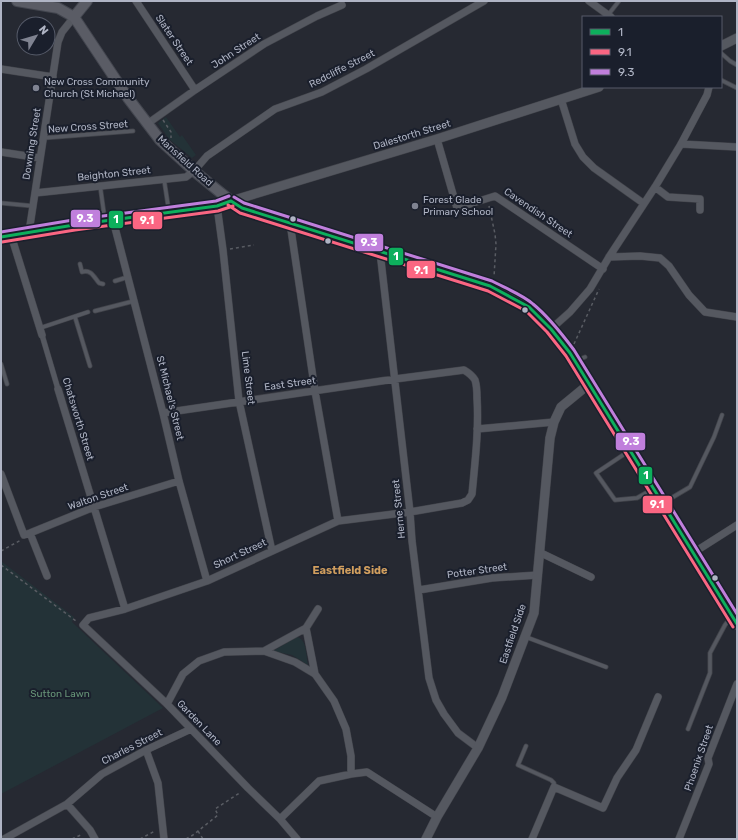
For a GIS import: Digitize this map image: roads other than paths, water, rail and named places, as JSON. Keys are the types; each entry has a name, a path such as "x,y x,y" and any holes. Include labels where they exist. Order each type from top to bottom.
{"main road":[{"path":"16,1 58,8 74,17 87,1"},
{"name":"Mansfield Road","path":"74,17 128,98 160,140 194,171 231,201 242,208 490,286 529,307 551,329 570,353 580,359 589,384 734,620"}],"street":[{"name":"Slater Street","path":"136,1 195,90"},
{"name":"Redcliffe Street","path":"194,171 207,156 275,109 322,92 366,69 484,1"},
{"path":"589,1 610,16"},
{"name":"John Street","path":"148,124 195,90 264,44 317,16 342,5"},
{"name":"Downing Street","path":"29,232 58,42 62,32 74,17"},
{"path":"722,46 736,39"},
{"path":"1,68 53,77"},
{"name":"Dalestorth Street","path":"231,201 437,139 596,88"},
{"path":"551,329 570,312 590,289 681,144 707,95 709,88"},
{"path":"561,99 576,144 583,157 594,168 644,203"},
{"name":"Cavendish Street","path":"437,139 457,208 495,196 603,268"},
{"path":"681,144 737,146"},
{"path":"1,152 40,158"},
{"name":"Beighton Street","path":"35,193 186,177 194,171"},
{"path":"654,187 668,197 700,199 700,210"},
{"path":"1,237 217,206 231,201"},
{"name":"Lime Street","path":"217,206 240,401 272,551"},
{"name":"St Michael's Street","path":"113,220 207,581"},
{"path":"290,223 315,391 338,521"},
{"name":"Chatsworth Street","path":"11,235 124,609"},
{"name":"Herne Street","path":"380,252 429,678 436,700 444,714 458,733 478,748"},
{"path":"609,257 640,256 660,258 669,266 689,295 705,312 737,317"},
{"name":"East Street","path":"163,413 464,370 470,373 476,385 478,413 477,429"},
{"name":"Eastfield Side","path":"426,839 478,748 502,697 534,613 550,438 554,422 561,407 589,384"},
{"path":"477,429 554,422"},
{"name":"Short Street","path":"83,625 89,618 124,609 207,581 338,521 410,512 462,503 468,500 472,494 477,429"},
{"path":"1,474 47,576"},
{"name":"Walton Street","path":"27,534 94,507 180,481"},
{"path":"693,553 737,525"},
{"path":"539,552 592,577"},
{"name":"Potter Street","path":"419,590 492,578 538,575"},
{"path":"264,651 306,628 318,609"},
{"name":"Garden Lane","path":"83,625 167,704 280,819 297,839"},
{"path":"306,628 315,674 334,702 346,729 351,756 350,774"},
{"path":"167,704 183,674 199,661 224,652 264,651 295,662 315,674"},
{"name":"Phoenix Street","path":"679,839 709,764 708,758 737,684"},
{"path":"532,839 554,787 603,808 617,778 636,750 658,697"},
{"name":"Charles Street","path":"4,839 67,804 102,774 146,750 191,729"},
{"path":"146,750 158,783 164,839"},
{"path":"280,819 319,781 367,772 438,817"},
{"path":"67,804 90,830 95,839"}],"lane":[{"path":"610,16 619,1"},
{"path":"722,54 730,62 737,65"},
{"path":"722,80 737,88"},
{"name":"New Cross Street","path":"43,138 133,131"},
{"path":"164,179 169,212"},
{"path":"100,185 105,221"},
{"path":"1,203 33,206"},
{"path":"80,264 82,272 90,272 99,283 103,284"},
{"path":"115,281 128,278"},
{"path":"95,311 134,301"},
{"path":"41,331 88,312"},
{"path":"75,317 90,366"},
{"path":"1,364 7,384"},
{"path":"662,503 690,487 714,437 722,415"},
{"path":"630,450 596,473 614,500 637,498 654,489"},
{"path":"688,730 710,673 710,652 724,625 734,620"},
{"path":"525,637 606,667"},
{"path":"526,746 518,765 551,780 554,783 554,787"}],"place":[{"name":"New Cross Community Church (St Michael)","path":"36,88"},
{"name":"Forest Glade Primary School","path":"415,206"}],"district":[{"name":"Eastfield Side","path":"350,570"}],"park label":[{"name":"Sutton Lawn","path":"60,694"}]}
